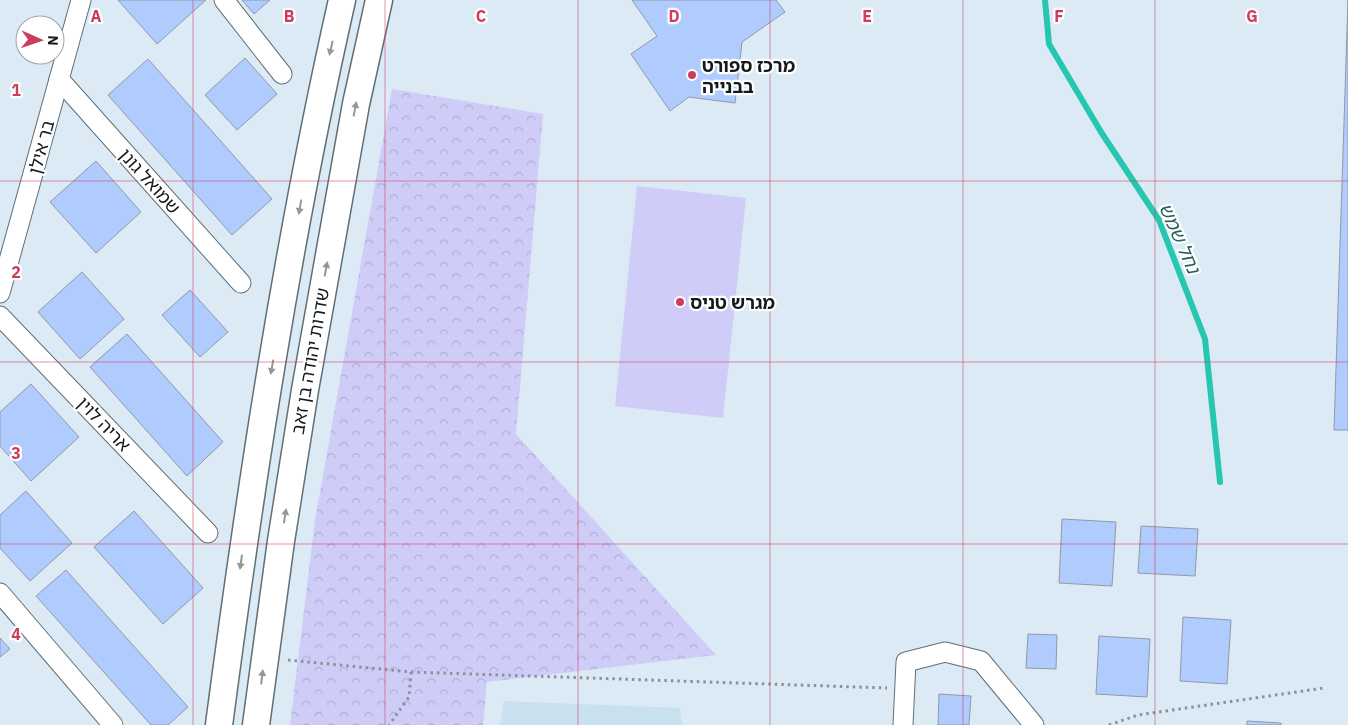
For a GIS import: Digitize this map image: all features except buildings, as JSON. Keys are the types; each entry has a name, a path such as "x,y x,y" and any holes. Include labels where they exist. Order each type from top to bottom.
{"main road":[{"name":"שדרות יהודה בן זאב","path":"219,725 244,535 269,384 320,97 342,0"},
{"name":"שדרות יהודה בן זאב","path":"256,725 281,541 324,277 356,104 379,0"}],"street":[{"name":"בר אילן","path":"0,293 81,0"},
{"path":"224,0 282,74"},
{"name":"שמואל גונן","path":"59,79 241,283"},
{"name":"אריה לוין","path":"0,316 208,532"},
{"path":"0,593 113,725"},
{"path":"903,725 906,662 944,652 981,661 1034,725"}],"path":[{"path":"265,657 411,672 905,689"},
{"path":"389,725 409,697 411,672"},
{"path":"1109,725 1138,715 1324,688"}],"shaded area":[{"path":"504,701 680,708 682,725 500,725"}],"green space":[{"path":"392,89 543,114 516,434 716,655 487,682 483,725 290,725 315,520"},
{"name":"מגרש טניס","path":"637,186 746,198 723,418 615,406"}],"waterway":[{"name":"נחל שמש","path":"1045,0 1049,44 1101,132 1159,220 1205,339 1220,482"}],"place":[{"name":"מרכז ספורט בבנייה","path":"692,75"},
{"name":"מגרש טניס","path":"680,302"}]}
